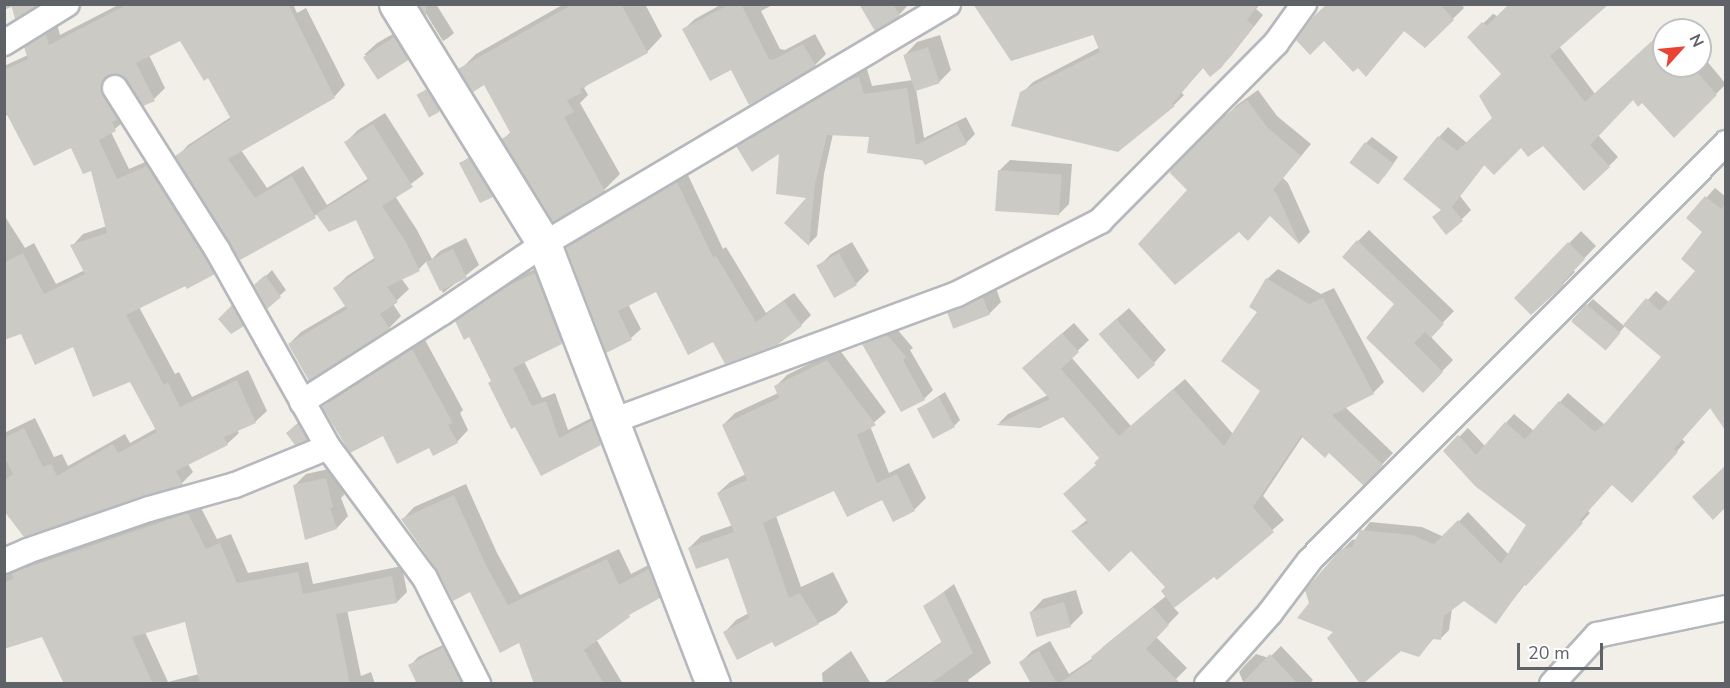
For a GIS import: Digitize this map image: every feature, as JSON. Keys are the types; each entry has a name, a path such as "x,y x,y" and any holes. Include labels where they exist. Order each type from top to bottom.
{"street":[{"path":"4,43 67,4"},
{"path":"396,4 544,244 713,684"},
{"path":"302,402 544,244 948,4"},
{"path":"612,421 957,294 1100,221 1276,43 1304,4"},
{"path":"115,88 218,251 328,447 425,578 478,684"},
{"path":"1207,684 1270,613 1310,560 1725,143"},
{"path":"4,561 149,509 235,485 328,447"},
{"path":"1552,684 1597,635 1725,608"}],"building":[{"path":"11,4 37,4 37,6 15,19"},
{"path":"128,4 288,4 335,98 228,159 255,198 292,176 316,218 240,260 175,156 231,119 208,78 204,81 180,41 136,63 155,101 143,106 121,75 114,74 103,81 103,95 118,119 112,122 116,131 99,140 117,179 147,166 215,274 187,289 185,286 126,315 164,385 168,382 180,407 237,380 256,423 224,437 228,445 176,471 183,485 24,537 4,511 4,481 13,474 4,456 4,438 24,428 43,467 51,464 57,476 113,444 118,453 157,432 130,382 93,397 73,347 35,365 21,334 4,340 4,263 23,253 44,294 85,274 70,245 107,233 91,171 83,174 71,148 34,166 4,109 4,70 28,59 24,47 46,34 49,45"},
{"path":"418,4 426,4 426,50 418,50"},
{"path":"573,4 621,4 648,53 580,89 582,93 567,100 574,112 564,117 605,191 553,222 501,139 511,134 484,85 473,92 458,69"},
{"path":"730,4 741,4 769,59 773,60 803,44 816,66 749,105 731,70 710,81 682,29"},
{"path":"859,4 893,4 900,16 875,31"},
{"path":"973,4 1259,4 1247,20 1254,26 1221,68 1210,77 1203,68 1172,104 1175,106 1118,152 1011,126 1020,92 1100,52 1093,35 1011,61"},
{"path":"1327,4 1440,4 1454,20 1425,48 1404,31 1366,77 1358,68 1353,72 1324,41 1310,55 1296,40 1313,17"},
{"path":"1509,4 1609,4 1550,56 1585,102 1652,41 1652,78 1702,78 1717,95 1674,138 1642,103 1638,107 1633,100 1590,145 1610,167 1584,191 1543,146 1528,157 1521,148 1494,175 1484,165 1452,207 1463,221 1446,235 1432,217 1441,210 1403,179 1438,136 1457,151 1492,118 1479,96 1501,74 1467,37 1482,22 1487,26"},
{"path":"394,37 409,60 378,80 363,57"},
{"path":"928,47 940,83 915,91 903,55"},
{"path":"859,77 864,94 907,88 916,145 957,124 967,144 925,165 922,160 867,153 869,137 827,135 815,184 809,246 784,223 806,198 776,194 779,154 752,172 736,146 846,81"},
{"path":"427,89 440,112 429,118 417,95"},
{"path":"1247,100 1267,127 1301,156 1273,190 1277,194 1300,245 1270,216 1248,241 1239,232 1175,285 1138,244 1187,190 1170,173 1171,170 1224,116"},
{"path":"373,124 413,187 382,206 406,242 420,271 387,287 398,302 380,314 390,329 309,381 288,344 347,309 333,288 375,260 356,220 329,232 316,214 369,181 344,142"},
{"path":"1365,142 1394,164 1378,184 1349,163"},
{"path":"469,158 493,197 480,203 459,163"},
{"path":"998,170 1062,174 1059,215 995,211"},
{"path":"677,182 713,257 716,256 756,322 784,301 802,326 777,345 725,364 713,342 688,355 656,292 618,311 632,340 606,353 566,248"},
{"path":"1705,196 1721,209 1725,204 1725,430 1710,408 1674,449 1678,452 1632,503 1612,485 1580,520 1583,523 1526,586 1524,584 1496,624 1464,601 1444,616 1441,640 1433,639 1419,657 1401,651 1363,684 1360,684 1327,638 1333,632 1297,618 1309,603 1305,590 1341,549 1352,547 1360,530 1412,535 1434,544 1458,520 1501,564 1526,525 1475,486 1443,451 1458,435 1476,455 1505,422 1525,439 1559,401 1595,432 1606,422 1661,357 1623,325 1646,298 1660,311 1695,271 1681,259 1702,232 1686,218"},
{"path":"1357,240 1444,324 1431,338 1425,332 1414,343 1443,372 1423,393 1366,338 1394,304 1342,257"},
{"path":"1568,242 1585,259 1562,283 1564,285 1531,315 1514,298"},
{"path":"453,249 467,278 440,291 426,262"},
{"path":"839,253 857,285 834,298 816,266"},
{"path":"535,273 562,344 513,368 532,406 546,401 559,438 592,421 601,445 541,476 515,427 511,429 488,383 491,381 469,337 464,340 455,321 505,287"},
{"path":"265,275 281,297 267,309 254,285"},
{"path":"1266,278 1309,304 1323,298 1374,394 1332,415 1383,465 1364,486 1329,453 1325,458 1301,436 1253,507 1274,532 1217,580 1214,577 1174,608 1161,591 1165,587 1131,551 1109,572 1071,531 1089,523 1063,494 1096,465 1094,463 1099,458 1063,417 1040,428 996,425 1050,399 1022,368 1062,333 1079,352 1061,369 1119,436 1173,389 1224,446 1260,391 1221,361 1257,312 1249,307"},
{"path":"983,297 990,315 953,329 947,311"},
{"path":"1586,304 1620,333 1606,351 1571,322"},
{"path":"232,305 244,326 231,334 218,319"},
{"path":"1116,319 1155,364 1138,379 1099,334"},
{"path":"887,335 906,357 903,360 925,400 901,412 862,344"},
{"path":"412,349 453,423 448,425 458,443 433,456 429,448 397,464 383,436 350,453 322,407"},
{"path":"827,360 876,425 857,435 877,483 897,474 915,511 893,522 882,500 847,517 834,491 763,523 789,598 800,593 819,624 775,647 772,642 737,660 723,632 749,618 728,558 696,569 688,548 734,532 717,493 747,480 722,425 779,398 774,386"},
{"path":"939,397 955,427 933,439 917,409"},
{"path":"298,423 308,440 295,445 286,433"},
{"path":"1725,466 1725,508 1713,520 1692,497"},
{"path":"326,478 333,507 330,508 337,529 305,540 293,485"},
{"path":"454,495 486,565 508,605 607,559 619,585 649,569 660,598 629,615 630,617 584,650 604,684 534,684 519,643 500,653 470,592 453,601 437,570 401,519"},
{"path":"188,513 206,549 220,543 237,583 298,572 303,594 392,576 397,603 336,614 350,684 200,684 185,622 132,637 153,684 64,684 42,637 4,649 4,583 14,578 11,573"},
{"path":"944,592 973,653 930,684 884,684 942,643 923,606"},
{"path":"1064,602 1071,627 1037,637 1029,612"},
{"path":"1153,607 1169,625 1146,649 1181,684 1058,684 1093,660 1091,657"},
{"path":"444,647 462,684 417,684 408,665"},
{"path":"1039,651 1057,684 1031,684 1019,662"},
{"path":"1270,654 1298,684 1241,684"}]}
